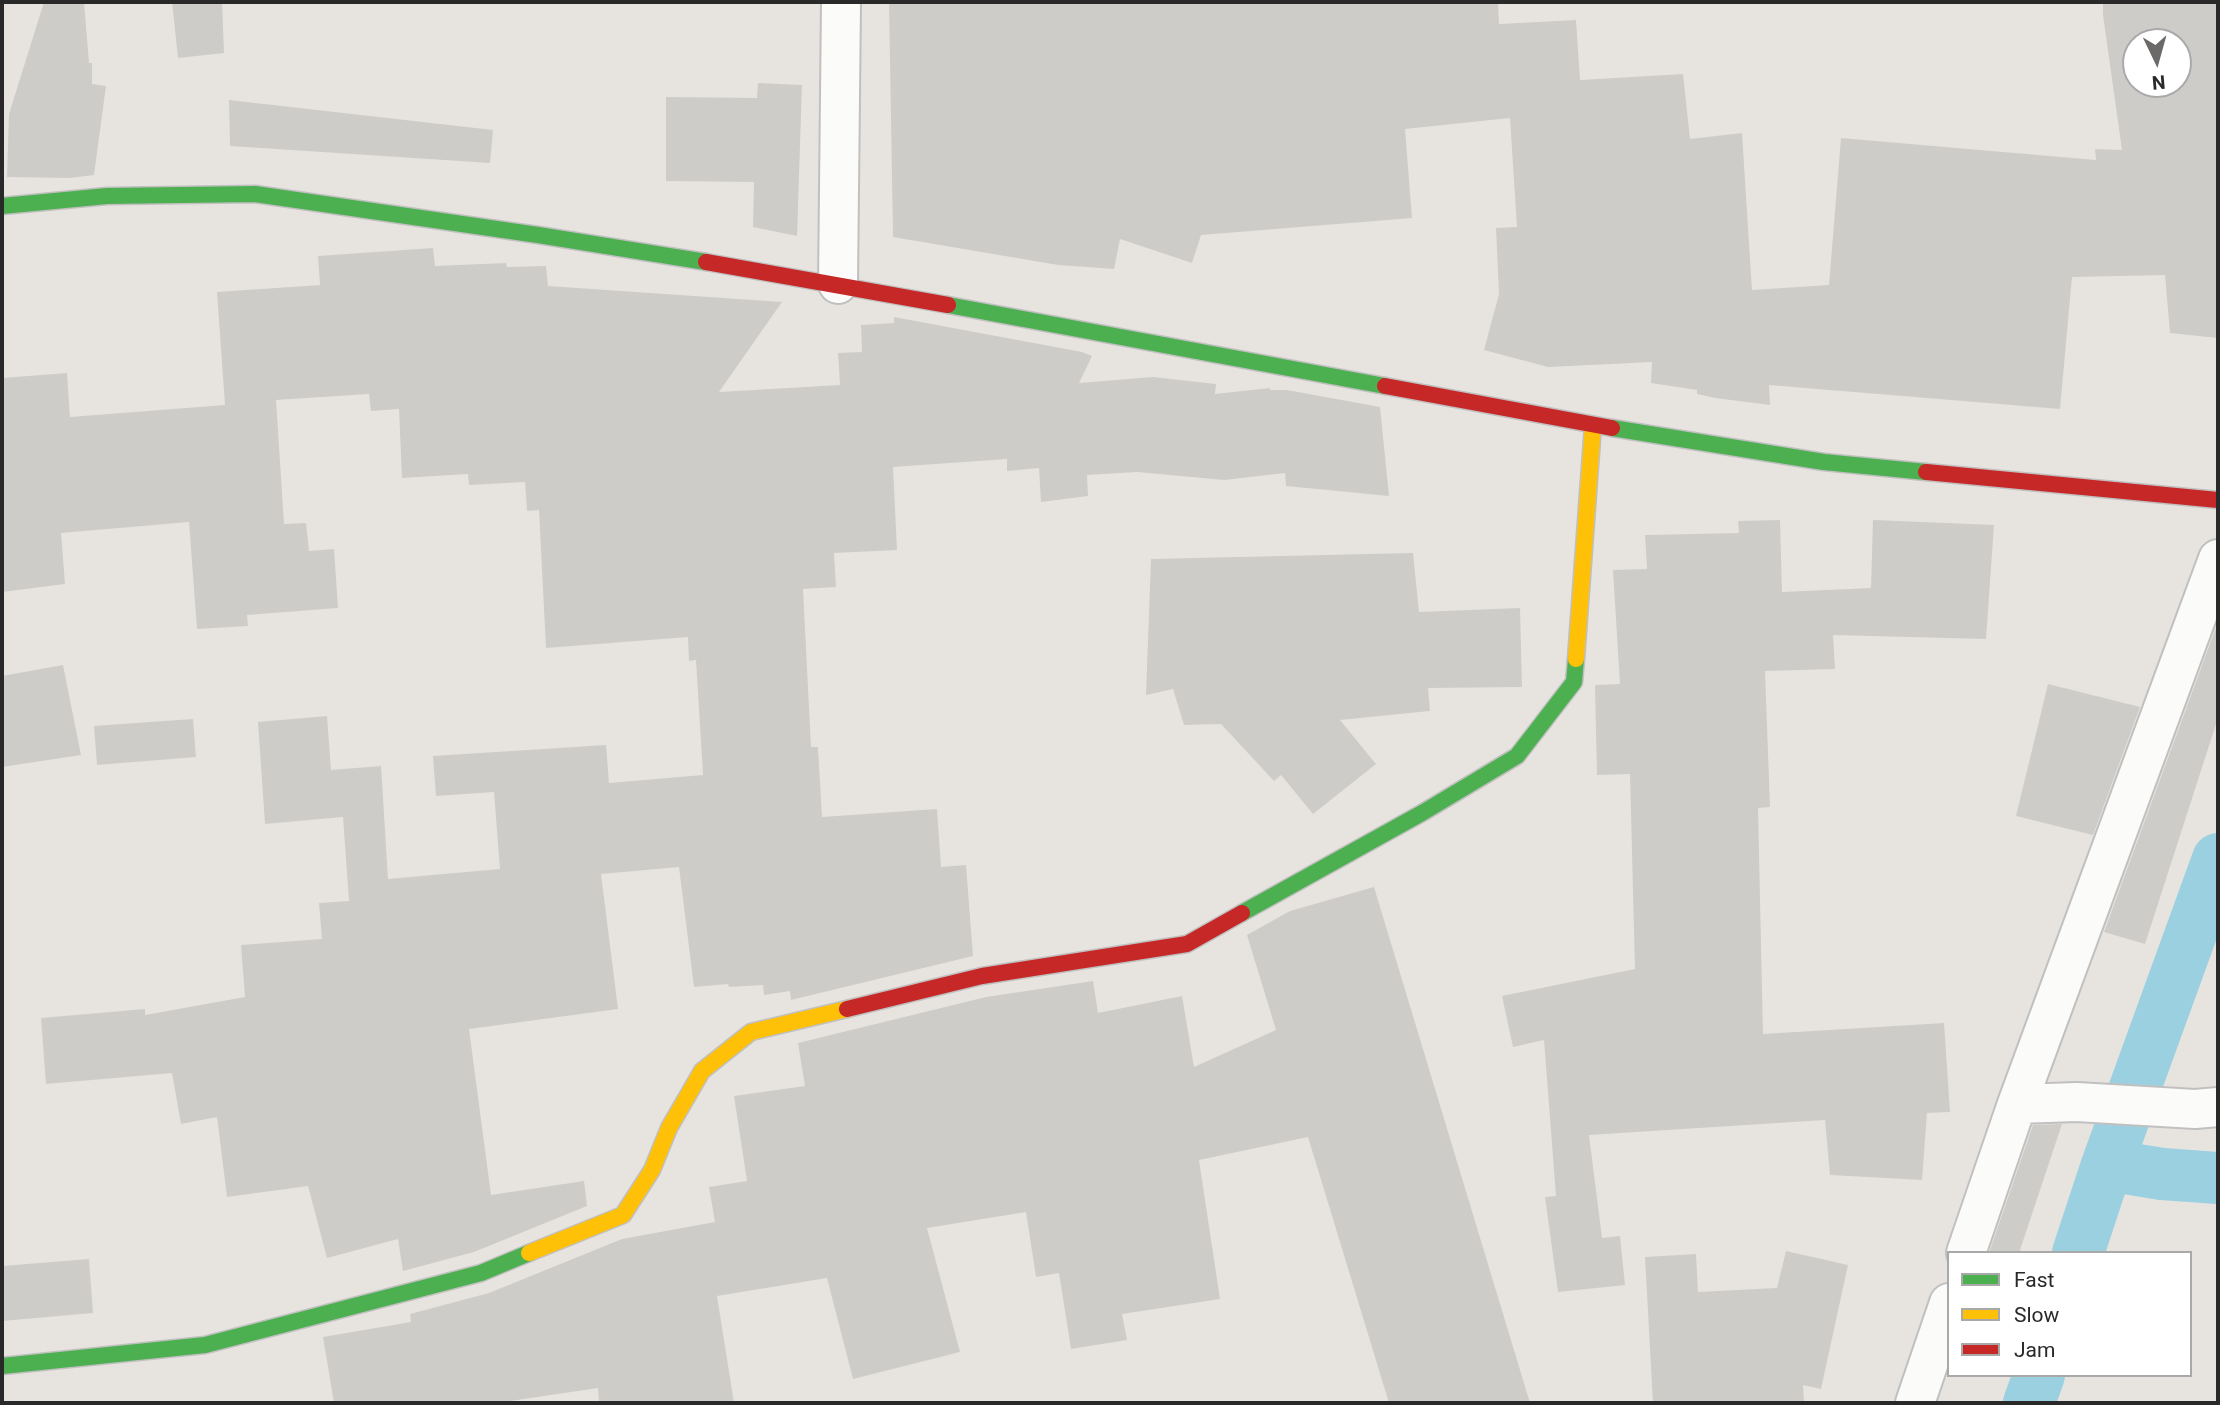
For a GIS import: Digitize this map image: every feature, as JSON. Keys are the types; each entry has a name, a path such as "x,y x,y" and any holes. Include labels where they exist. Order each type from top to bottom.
{"street":[{"path":"838,284 841,2"},
{"path":"2,206 107,196 255,194 538,235 838,284 1593,425 1824,462 2218,500"},
{"path":"2,1366 205,1345 481,1273 623,1215 652,1170 668,1128 702,1071 751,1032 982,976 1187,944 1422,813 1517,756 1574,682 1593,425"},
{"path":"1967,1251 2017,1104 2218,559"},
{"path":"2017,1104 2077,1102 2207,1108"},
{"path":"1915,1403 1947,1309"}],"building":[{"path":"44,2 84,2 92,84 106,86 94,175 70,178 7,177 9,114"},
{"path":"172,2 222,2 224,53 178,58"},
{"path":"889,2 1498,2 1499,24 1576,20 1580,80 1683,74 1690,139 1742,133 1752,290 1829,285 1841,138 2096,160 2095,149 2122,150 2103,2 2218,2 2218,338 2170,333 2165,275 2072,277 2060,409 1769,385 1770,405 1715,398 1697,394 1697,390 1651,383 1652,362 1548,367 1484,350 1499,294 1496,228 1517,227 1510,118 1405,129 1412,218 1201,235 1192,263 1120,239 1114,269 1058,265 893,237"},
{"path":"758,83 802,85 797,236 753,227 754,182 666,181 666,97 757,98"},
{"path":"229,100 493,130 490,163 230,146"},
{"path":"433,248 435,266 506,263 507,267 546,266 548,286 782,302 719,392 840,385 838,353 862,352 861,325 894,323 894,317 1082,352 1092,356 1079,383 1153,377 1216,384 1215,394 1270,388 1380,407 1389,496 1286,486 1285,473 1224,480 1137,472 1087,475 1088,496 1041,502 1039,468 1007,471 1007,459 893,467 897,550 834,553 836,587 803,589 811,747 818,747 822,817 937,809 941,867 966,865 973,956 791,1000 790,991 764,995 763,985 694,987 679,867 601,874 618,1009 469,1029 491,1195 584,1181 587,1206 474,1252 403,1271 398,1239 327,1258 308,1186 227,1197 217,1117 181,1124 172,1073 46,1084 41,1018 145,1009 145,1015 245,997 241,945 322,939 319,903 349,901 343,817 265,824 258,722 327,716 331,770 381,766 388,879 500,869 494,792 436,796 433,756 606,745 609,783 703,775 696,660 689,661 688,637 546,648 539,510 527,511 525,482 469,485 468,474 402,478 399,409 371,411 369,394 276,400 284,524 306,523 309,551 334,549 338,608 247,615 248,626 197,629 189,522 61,533 65,584 2,592 2,378 67,373 70,417 225,405 217,292 320,285 318,256"},
{"path":"1780,520 1782,592 1871,588 1873,520 1994,525 1986,639 1833,635 1835,669 1765,671 1770,807 1758,808 1763,1034 1944,1023 1950,1112 1927,1113 1922,1180 1830,1175 1825,1120 1589,1135 1602,1238 1620,1236 1625,1285 1558,1292 1545,1197 1556,1196 1544,1040 1513,1047 1502,996 1635,969 1630,774 1597,775 1595,687 1620,684 1613,570 1647,569 1645,535 1739,533 1738,521"},
{"path":"1413,553 1419,612 1520,608 1522,687 1428,688 1430,711 1340,720 1376,764 1313,814 1281,775 1274,781 1221,724 1184,725 1173,689 1146,695 1151,559"},
{"path":"2218,622 2218,718 2145,944 2104,932"},
{"path":"63,665 81,755 2,767 2,676"},
{"path":"2048,684 2140,707 2093,835 2016,816"},
{"path":"193,719 196,757 97,765 94,726"},
{"path":"1374,887 1530,1403 1389,1403 1308,1137 1199,1160 1220,1299 1122,1314 1127,1340 1071,1349 1059,1273 1036,1277 1026,1212 927,1228 960,1352 853,1379 827,1278 717,1296 734,1403 599,1403 598,1388 497,1403 334,1403 323,1337 411,1322 410,1314 489,1293 622,1239 715,1222 709,1187 747,1181 734,1096 805,1086 798,1043 986,997 1093,981 1098,1013 1182,996 1194,1067 1276,1030 1247,935 1290,911"},
{"path":"2062,1124 2020,1251 1990,1251 2033,1125"},
{"path":"1786,1251 1848,1265 1821,1389 1803,1385 1804,1403 1653,1403 1645,1257 1696,1254 1698,1292 1777,1288"},
{"path":"89,1259 93,1313 2,1321 2,1266"}],"waterway":[{"path":"2079,1251 2107,1165 2218,859"},
{"path":"2107,1165 2162,1174 2218,1178"},
{"path":"2029,1403 2038,1377"}],"traffic: fast":[{"path":"2,206 107,196 255,194 706,262"},
{"path":"948,305 1385,386"},
{"path":"1612,428 1824,462 1926,472"},
{"path":"1242,913 1422,813 1517,756 1574,682 1576,659"},
{"path":"2,1366 205,1345 481,1273 529,1253"}],"traffic: slow":[{"path":"1576,659 1593,425"},
{"path":"529,1253 623,1215 652,1170 669,1128 702,1071 751,1032 847,1009"}],"traffic: jam":[{"path":"706,262 948,305"},
{"path":"1385,386 1612,428"},
{"path":"1926,472 2218,500"},
{"path":"847,1009 982,976 1187,944 1242,913"}]}
